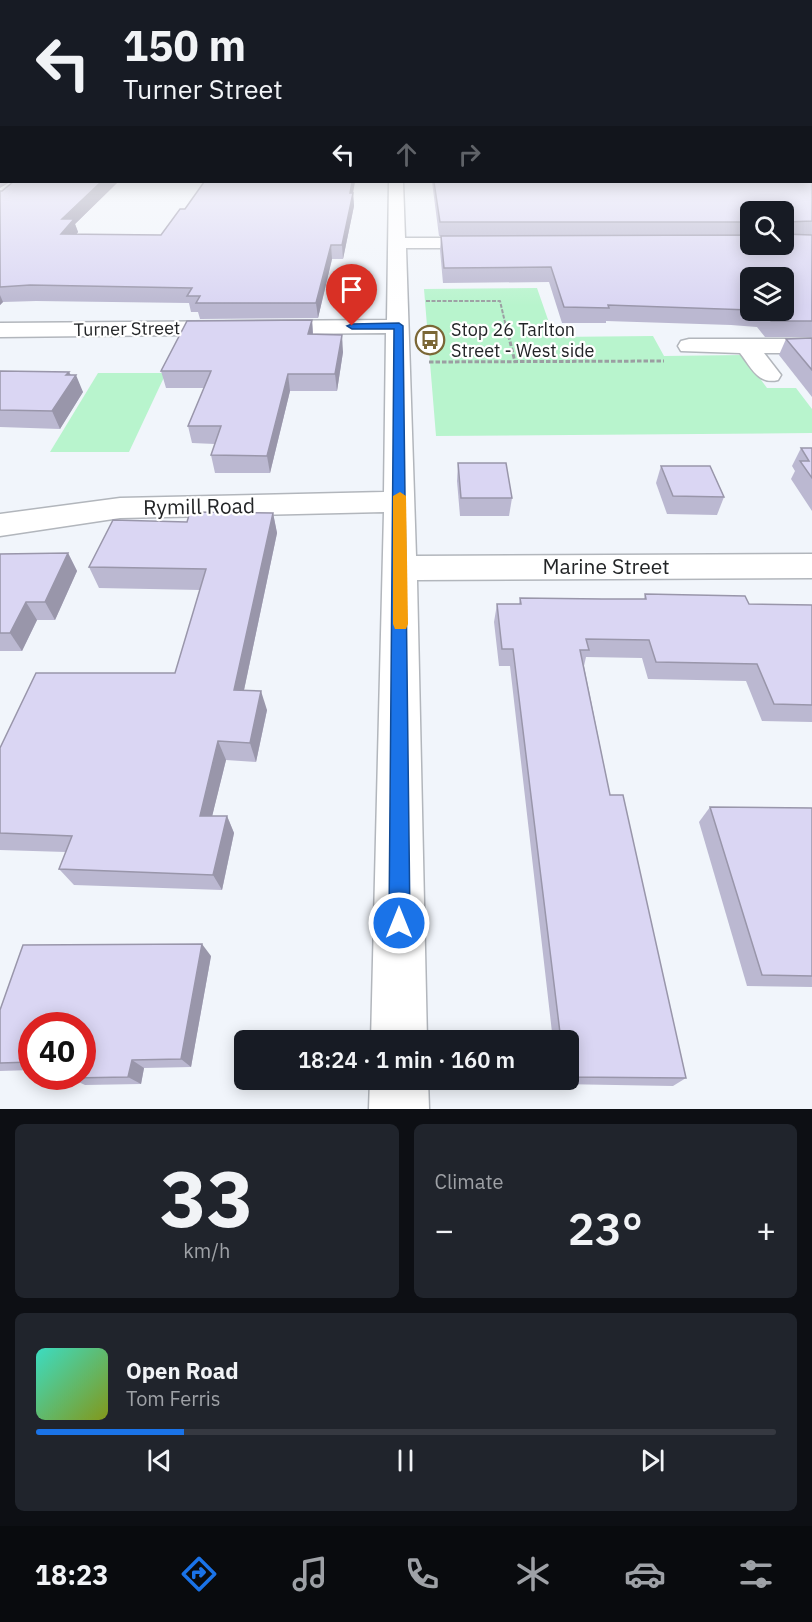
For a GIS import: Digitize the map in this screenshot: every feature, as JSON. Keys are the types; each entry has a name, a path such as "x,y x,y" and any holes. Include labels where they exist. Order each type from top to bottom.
{"street":[{"path":"396,203 400,502 399,1030"},
{"path":"397,243 503,243"},
{"name":"Turner Street","path":"0,330 398,313"},
{"path":"689,346 812,346"},
{"path":"747,346 769,375"},
{"name":"Rymill Road","path":"0,525 120,508 400,502"},
{"name":"Marine Street","path":"400,568 812,566"},
{"path":"399,1090 399,1109"}],"path":[{"path":"398,313 501,301 515,362"},
{"path":"399,362 666,361"}],"green space":[{"path":"537,288 554,337 653,336 664,356 743,355 767,388 796,388 812,409 812,433 436,436 424,289"},
{"path":"98,373 166,373 129,452 50,452"}],"building":[{"path":"0,203 79,203 62,219 74,219 61,234 161,235 180,209 185,209 189,203 351,203 342,245 331,245 316,303 196,303 200,296 187,296 192,288 30,285 0,287"},
{"path":"437,203 740,203 740,222 440,222"},
{"path":"794,203 812,203 812,221 794,222"},
{"path":"794,234 812,235 812,321 794,321 794,267 740,267 740,310 608,305 609,308 564,307 551,267 444,268 441,236 740,235 740,255 794,255"},
{"path":"312,320 308,334 342,335 335,374 288,374 267,456 211,455 221,426 188,426 211,371 161,371 187,321"},
{"path":"812,338 812,370 786,339"},
{"path":"0,371 69,372 66,375 76,375 52,411 0,410"},
{"path":"801,448 812,448 812,478 800,461 809,461"},
{"path":"458,463 506,463 512,498 461,498"},
{"path":"661,466 710,466 724,497 673,496"},
{"path":"190,512 273,513 234,690 261,691 250,743 218,741 200,816 227,816 213,875 59,869 72,836 0,833 0,748 36,673 175,673 206,569 89,567 113,520 187,522"},
{"path":"68,553 45,602 26,602 10,633 0,633 0,554"},
{"path":"645,594 745,596 749,604 812,605 812,705 774,704 757,664 656,662 649,640 586,639 589,650 580,650 610,795 623,795 686,1078 579,1077 579,1030 560,1030 513,649 502,649 497,604 521,604 520,598 646,599"},
{"path":"710,807 812,808 812,976 762,975"},
{"path":"202,944 181,1059 132,1060 128,1077 96,1078 96,1012 18,1012 18,1062 0,1063 0,1010 23,945"}],"slow traffic":[{"path":"400,496 400,624"}],"place":[{"name":"Stop 26 Tarlton Street - West side","path":"430,340"}],"route":[{"path":"352,326 399,326 399,923"}]}
